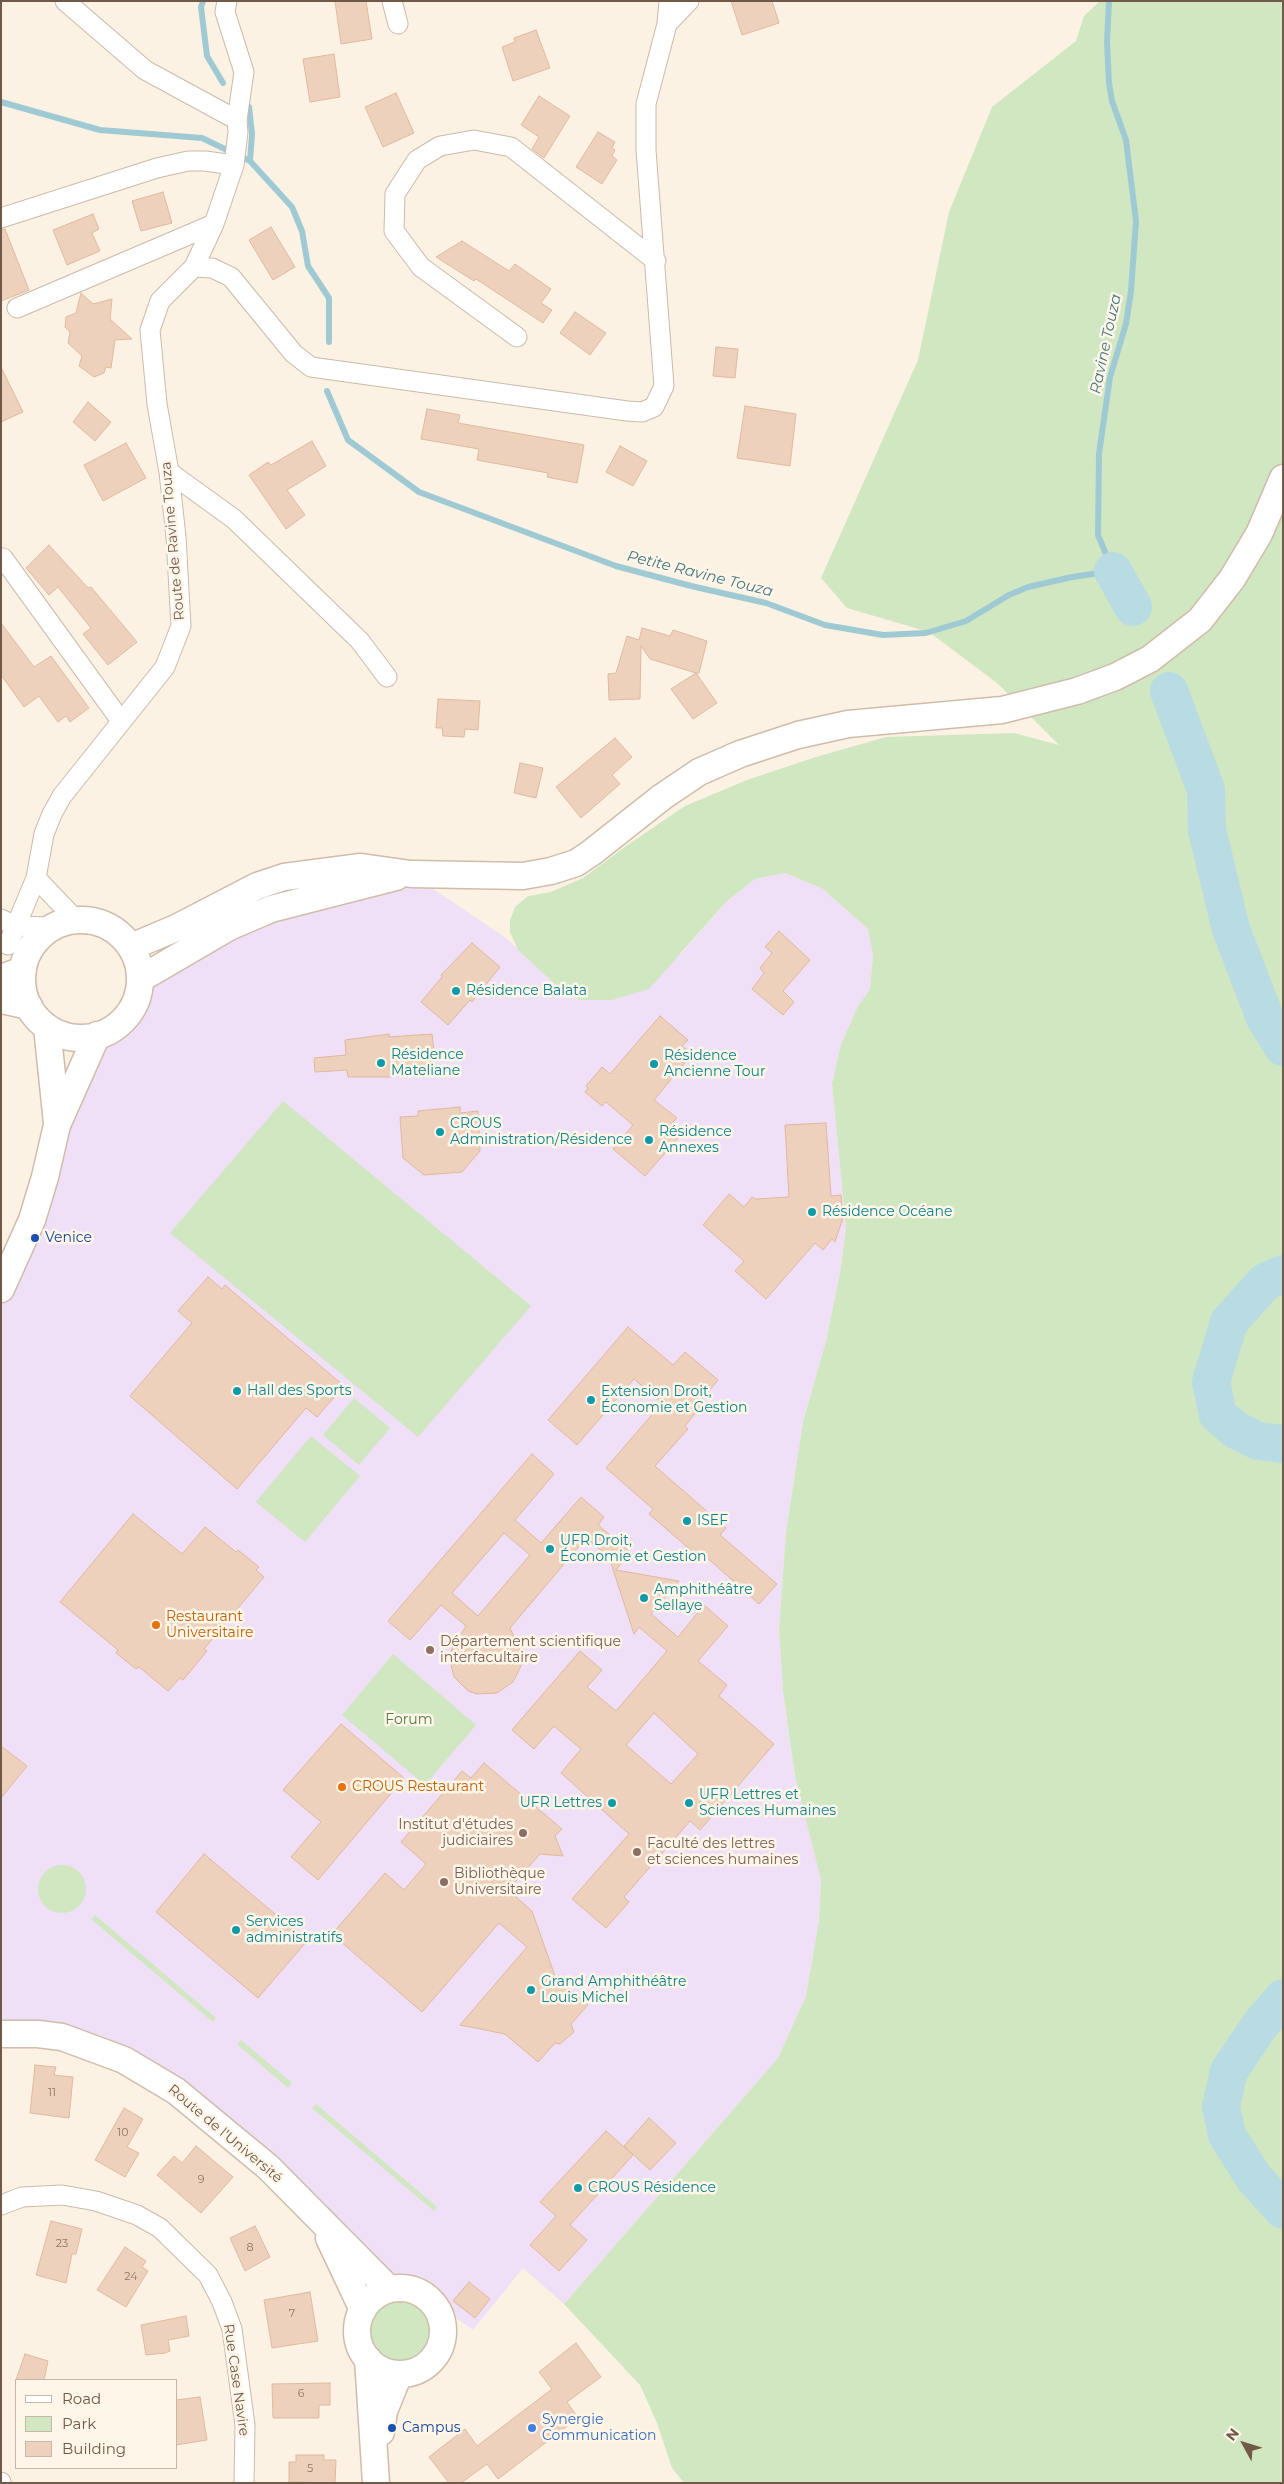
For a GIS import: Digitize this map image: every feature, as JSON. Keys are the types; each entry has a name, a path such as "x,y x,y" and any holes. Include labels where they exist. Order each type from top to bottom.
{"main road":[{"path":"131,947 176,928 257,886 284,877 361,867 412,874 523,876 551,872 576,863 591,854 662,797 699,772 740,754 798,736 848,724 1002,710 1077,691 1114,677 1150,659 1200,620 1232,579 1258,534 1283,478"},
{"path":"140,979 229,927 271,909 412,874"},
{"path":"76,920 92,921 108,926 121,935 131,947 138,963 140,979 138,993 126,1017 116,1026 98,1035 71,1037 47,1027 29,1006 16,971 36,942 51,927 76,920"},
{"path":"1,1000 29,1006"},
{"path":"47,1027 57,1125"},
{"path":"1,1289 32,1220 45,1177 57,1125 98,1035"},
{"name":"Route de l'Université","path":"1,2034 38,2034 62,2037 124,2060 176,2091 268,2167 389,2289"},
{"name":"Route de l'Université","path":"323,2223 363,2310"},
{"path":"368,2359 388,2372 400,2374 417,2370 432,2359 439,2349 443,2326 436,2307 422,2293 411,2289 389,2289 370,2301 363,2310 359,2320 359,2340 368,2359 376,2475"},
{"path":"376,2475 384,2411 400,2374"}],"street":[{"path":"227,1 226,12 244,72 234,163 214,224 194,267 212,268 231,277 241,286 294,354 311,367 642,412 654,407 664,386 656,261 646,150 646,104 666,24 669,1"},
{"path":"392,1 398,24"},
{"path":"666,24 689,1"},
{"path":"70,3 145,70 237,126"},
{"path":"517,338 421,267 394,231 396,194 417,160 440,146 474,140 510,147 656,261"},
{"path":"1,218 157,168 188,161 234,163"},
{"path":"17,308 214,224"},
{"name":"Route de Ravine Touza","path":"7,931 36,878 44,834 62,796 165,667 181,626 176,537 150,330 160,300 194,267"},
{"path":"169,472 234,519 360,641 387,677"},
{"path":"3,558 121,721"},
{"path":"36,878 76,920"},
{"path":"16,971 7,931 51,927"},
{"name":"Rue Case Navire","path":"1,2205 22,2197 62,2196 96,2200 137,2215 160,2228 208,2275 222,2302 232,2329 245,2425 244,2483"}],"shaded area":[{"path":"785,873 823,889 868,929 873,955 870,989 858,1006 841,1044 832,1084 846,1228 840,1273 826,1341 803,1422 786,1532 779,1629 783,1691 795,1776 821,1880 819,1920 806,1996 778,2058 564,2304 523,2268 473,2330 421,2293 400,2288 124,2060 1,2034 1,1289 107,1032 126,1017 133,1007 140,979 229,927 411,874 506,938 557,986 681,954 726,902 755,879"}],"green space":[{"path":"1100,1 1283,1 1283,2483 684,2483 672,2468 657,2423 640,2385 564,2304 778,2058 806,1996 819,1920 821,1880 795,1776 783,1691 779,1629 786,1532 803,1422 826,1341 840,1273 846,1228 832,1084 841,1044 858,1006 870,989 873,955 868,929 823,889 785,873 755,879 726,902 649,989 612,1000 579,1000 557,986 518,950 510,932 510,920 515,907 528,896 551,892 583,878 685,806 747,780 816,757 886,737 1014,733 1059,745 997,683 929,632 847,608 821,578 918,360 949,212 992,107 1076,41 1084,16"},
{"path":"283,1101 531,1306 418,1437 170,1233"},
{"path":"354,1398 390,1428 359,1465 323,1435"},
{"path":"311,1436 360,1476 305,1542 256,1502"},
{"name":"Forum","path":"393,1654 476,1725 425,1785 342,1715"},
{"path":"62,1865 71,1867 79,1872 84,1880 86,1889 84,1898 79,1906 71,1911 62,1913 53,1911 45,1906 40,1898 38,1889 40,1880 45,1872 53,1867"},
{"path":"95,1915 216,2018 213,2022 91,1919"},
{"path":"241,2040 292,2083 288,2088 237,2044"},
{"path":"316,2104 437,2207 434,2211 312,2108"},
{"path":"400,2295 419,2301 429,2311 435,2330 429,2349 419,2359 400,2365 381,2359 371,2349 365,2330 371,2311 381,2301"}],"building":[{"path":"335,1 366,1 372,39 341,44"},
{"path":"731,1 772,1 779,23 742,35"},
{"path":"536,30 550,68 513,81 502,47 515,42 514,38"},
{"path":"334,54 340,97 310,102 303,59"},
{"path":"396,93 414,133 383,147 365,107"},
{"path":"539,96 570,116 544,158 532,149 539,137 521,125"},
{"path":"598,132 615,142 612,148 615,150 612,156 617,160 602,184 576,167"},
{"path":"163,192 172,223 141,231 132,201"},
{"path":"93,214 99,229 92,233 100,251 67,265 53,230"},
{"path":"271,227 295,267 273,280 249,240"},
{"path":"1,229 5,229 29,290 1,301"},
{"path":"462,241 509,271 515,264 551,289 541,303 552,310 543,323 476,279 474,281 436,257"},
{"path":"81,293 93,304 112,299 110,319 132,339 115,340 111,368 106,367 104,373 94,377 79,366 82,356 68,343 70,332 65,327 66,317 76,313"},
{"path":"575,312 606,333 590,355 560,333"},
{"path":"716,347 738,349 735,378 713,376"},
{"path":"1,367 23,412 1,422"},
{"path":"88,402 111,422 95,441 73,422"},
{"path":"745,406 796,414 790,466 737,458"},
{"path":"427,409 460,415 458,423 584,445 577,483 547,477 548,473 477,460 479,449 421,439"},
{"path":"312,441 326,466 287,490 305,515 286,529 249,475 268,462 271,465"},
{"path":"126,443 146,478 103,501 84,465"},
{"path":"620,446 647,461 633,486 606,472"},
{"path":"49,545 88,588 91,587 137,642 108,665 83,634 91,628 58,587 49,595 26,568"},
{"path":"1,623 34,667 51,656 89,708 70,722 66,716 58,722 39,696 24,707 1,675"},
{"path":"642,628 670,636 673,630 707,641 699,673 650,659 641,646 640,699 609,700 608,674 616,673 627,636 639,640"},
{"path":"696,673 717,703 693,719 671,689"},
{"path":"438,699 480,701 478,730 465,729 464,737 443,736 442,728 436,728"},
{"path":"615,738 632,757 612,775 620,784 581,818 556,787"},
{"path":"520,763 543,768 536,798 514,793"},
{"path":"779,931 810,960 783,991 794,1002 783,1015 752,989 764,973 760,968 772,953 765,947"},
{"name":"Résidence Balata","path":"472,943 500,967 472,1002 470,1000 448,1025 421,1002 442,977 441,975"},
{"path":"660,1016 688,1040 682,1046 692,1054 654,1100 677,1118 673,1122 684,1131 645,1176 613,1149 633,1125 606,1102 602,1106 585,1092 588,1088 586,1086 602,1067 610,1074"},
{"name":"Résidence Mateliane","path":"389,1034 389,1037 432,1034 435,1060 425,1072 392,1074 392,1077 348,1077 347,1070 315,1072 314,1058 346,1055 345,1040"},
{"name":"CROUS Administration/Résidence","path":"460,1107 460,1113 478,1111 480,1151 462,1172 424,1175 403,1158 400,1117 418,1116 418,1111"},
{"name":"Résidence Océane","path":"826,1123 831,1196 841,1195 843,1218 835,1242 832,1239 823,1250 815,1243 766,1299 735,1271 744,1261 703,1225 729,1194 744,1207 752,1197 756,1199 789,1197 785,1125"},
{"name":"Hall des Sports","path":"208,1277 222,1289 225,1285 344,1386 317,1417 306,1408 237,1489 130,1396 192,1323 178,1311"},
{"path":"628,1327 673,1365 685,1352 718,1380 698,1404 701,1406 685,1426 688,1429 655,1466 726,1528 720,1535 777,1584 759,1604 703,1554 700,1558 649,1514 653,1509 606,1468 662,1403 634,1379 577,1445 548,1420"},
{"path":"532,1454 554,1474 515,1520 541,1543 581,1497 604,1517 598,1525 630,1552 616,1570 679,1581 651,1614 678,1637 704,1605 728,1626 698,1661 727,1685 719,1696 774,1744 700,1830 690,1821 624,1897 629,1902 606,1928 572,1899 629,1834 561,1773 581,1749 554,1726 534,1749 512,1730 580,1651 602,1670 587,1687 616,1711 667,1651 639,1627 634,1634 609,1557 586,1538 510,1628 519,1647 522,1664 513,1682 497,1693 477,1694 468,1691 454,1677 449,1657 452,1648 466,1626 441,1605 410,1640 388,1621","holes":["504,1533 530,1555 478,1616 452,1593","654,1713 698,1754 671,1784 626,1745"]},
{"name":"Restaurant Universitaire","path":"133,1514 182,1554 205,1527 236,1552 238,1550 259,1567 256,1570 264,1577 204,1649 207,1651 183,1680 180,1678 168,1691 139,1667 136,1669 116,1653 118,1650 60,1602"},
{"name":"CROUS Restaurant","path":"341,1724 404,1778 318,1880 291,1857 321,1822 283,1790"},
{"path":"1,1746 27,1766 1,1798"},
{"path":"484,1763 562,1829 555,1836 563,1856 540,1854 508,1890 532,1911 555,1976 588,2005 571,2024 574,2032 560,2044 555,2043 538,2062 505,2034 460,2025 527,1947 499,1923 422,2012 332,1934 385,1873 404,1890 426,1864 401,1842 462,1771 471,1778"},
{"name":"Services administratifs","path":"204,1854 307,1941 258,1998 156,1912"},
{"path":"35,2065 56,2067 54,2075 73,2077 69,2118 30,2113"},
{"path":"124,2108 143,2119 127,2147 139,2153 125,2177 95,2160"},
{"path":"649,2118 676,2143 650,2170 624,2146"},
{"name":"CROUS Résidence","path":"606,2131 633,2155 570,2225 587,2240 559,2271 530,2245 556,2216 540,2202"},
{"path":"196,2146 233,2177 201,2213 157,2175 174,2156 182,2163"},
{"path":"51,2221 82,2229 76,2254 72,2254 66,2283 36,2275"},
{"path":"255,2226 270,2257 245,2271 230,2238"},
{"path":"125,2247 146,2261 142,2267 148,2271 126,2307 97,2290"},
{"path":"469,2282 490,2299 475,2318 453,2301"},
{"path":"310,2292 318,2341 272,2348 264,2300"},
{"path":"186,2316 189,2336 168,2340 170,2351 146,2355 141,2325"},
{"path":"576,2343 601,2377 567,2402 578,2418 498,2479 487,2464 461,2483 449,2483 429,2457 465,2429 477,2446 552,2389 539,2372"},
{"path":"25,2354 48,2361 44,2379 16,2379"},
{"path":"330,2383 330,2405 319,2405 319,2418 273,2418 272,2384"},
{"path":"200,2397 207,2440 178,2445 178,2400"},
{"path":"296,2455 324,2455 324,2460 336,2460 335,2483 289,2482 289,2462 296,2462"}],"waterway":[{"name":"Petite Ravine Touza","path":"203,1 201,7 207,56 223,83"},
{"name":"Petite Ravine Touza","path":"327,391 348,440 419,492 616,566 766,603 825,625 883,635 926,633 966,621 1009,595 1028,587 1072,577 1113,571 1098,535 1099,454 1110,377 1126,324 1131,291 1136,221 1126,140 1112,101 1109,83 1107,42 1109,1"},
{"path":"1,102 100,130 202,138 250,161"},
{"name":"Petite Ravine Touza","path":"249,107 252,134 250,161 292,207 302,231 308,266 329,298 329,342"},
{"path":"1113,571 1133,607"},
{"path":"1169,691 1206,790 1207,830 1231,929 1265,1018 1283,1047"},
{"path":"1283,1274 1265,1282 1229,1322 1211,1382 1218,1415 1236,1430 1258,1441 1283,1444"},
{"path":"1283,1998 1260,2025 1229,2071 1221,2107 1227,2135 1254,2178 1283,2210"}],"place":[{"name":"Résidence Balata","path":"456,991"},
{"name":"Résidence Mateliane","path":"381,1063"},
{"name":"Résidence Ancienne Tour","path":"654,1064"},
{"name":"CROUS Administration/Résidence","path":"440,1132"},
{"name":"Résidence Annexes","path":"649,1140"},
{"name":"Résidence Océane","path":"812,1212"},
{"name":"Venice","path":"35,1238"},
{"name":"Hall des Sports","path":"237,1391"},
{"name":"Extension Droit, Économie et Gestion","path":"591,1400"},
{"name":"ISEF","path":"687,1521"},
{"name":"UFR Droit, Économie et Gestion","path":"550,1549"},
{"name":"Amphithéâtre Sellaye","path":"644,1598"},
{"name":"Restaurant Universitaire","path":"156,1625"},
{"name":"Département scientifique interfacultaire","path":"430,1650"},
{"name":"CROUS Restaurant","path":"342,1787"},
{"name":"UFR Lettres","path":"612,1803"},
{"name":"UFR Lettres et Sciences Humaines","path":"689,1803"},
{"name":"Institut d'études judiciaires","path":"523,1833"},
{"name":"Faculté des lettres et sciences humaines","path":"637,1852"},
{"name":"Bibliothèque Universitaire","path":"444,1882"},
{"name":"Services administratifs","path":"236,1930"},
{"name":"Grand Amphithéâtre Louis Michel","path":"531,1990"},
{"name":"CROUS Résidence","path":"578,2188"},
{"name":"Campus","path":"392,2428"},
{"name":"Synergie Communication","path":"532,2428"}],"water label":[{"name":"Ravine Touza","path":"1106,344"}]}
